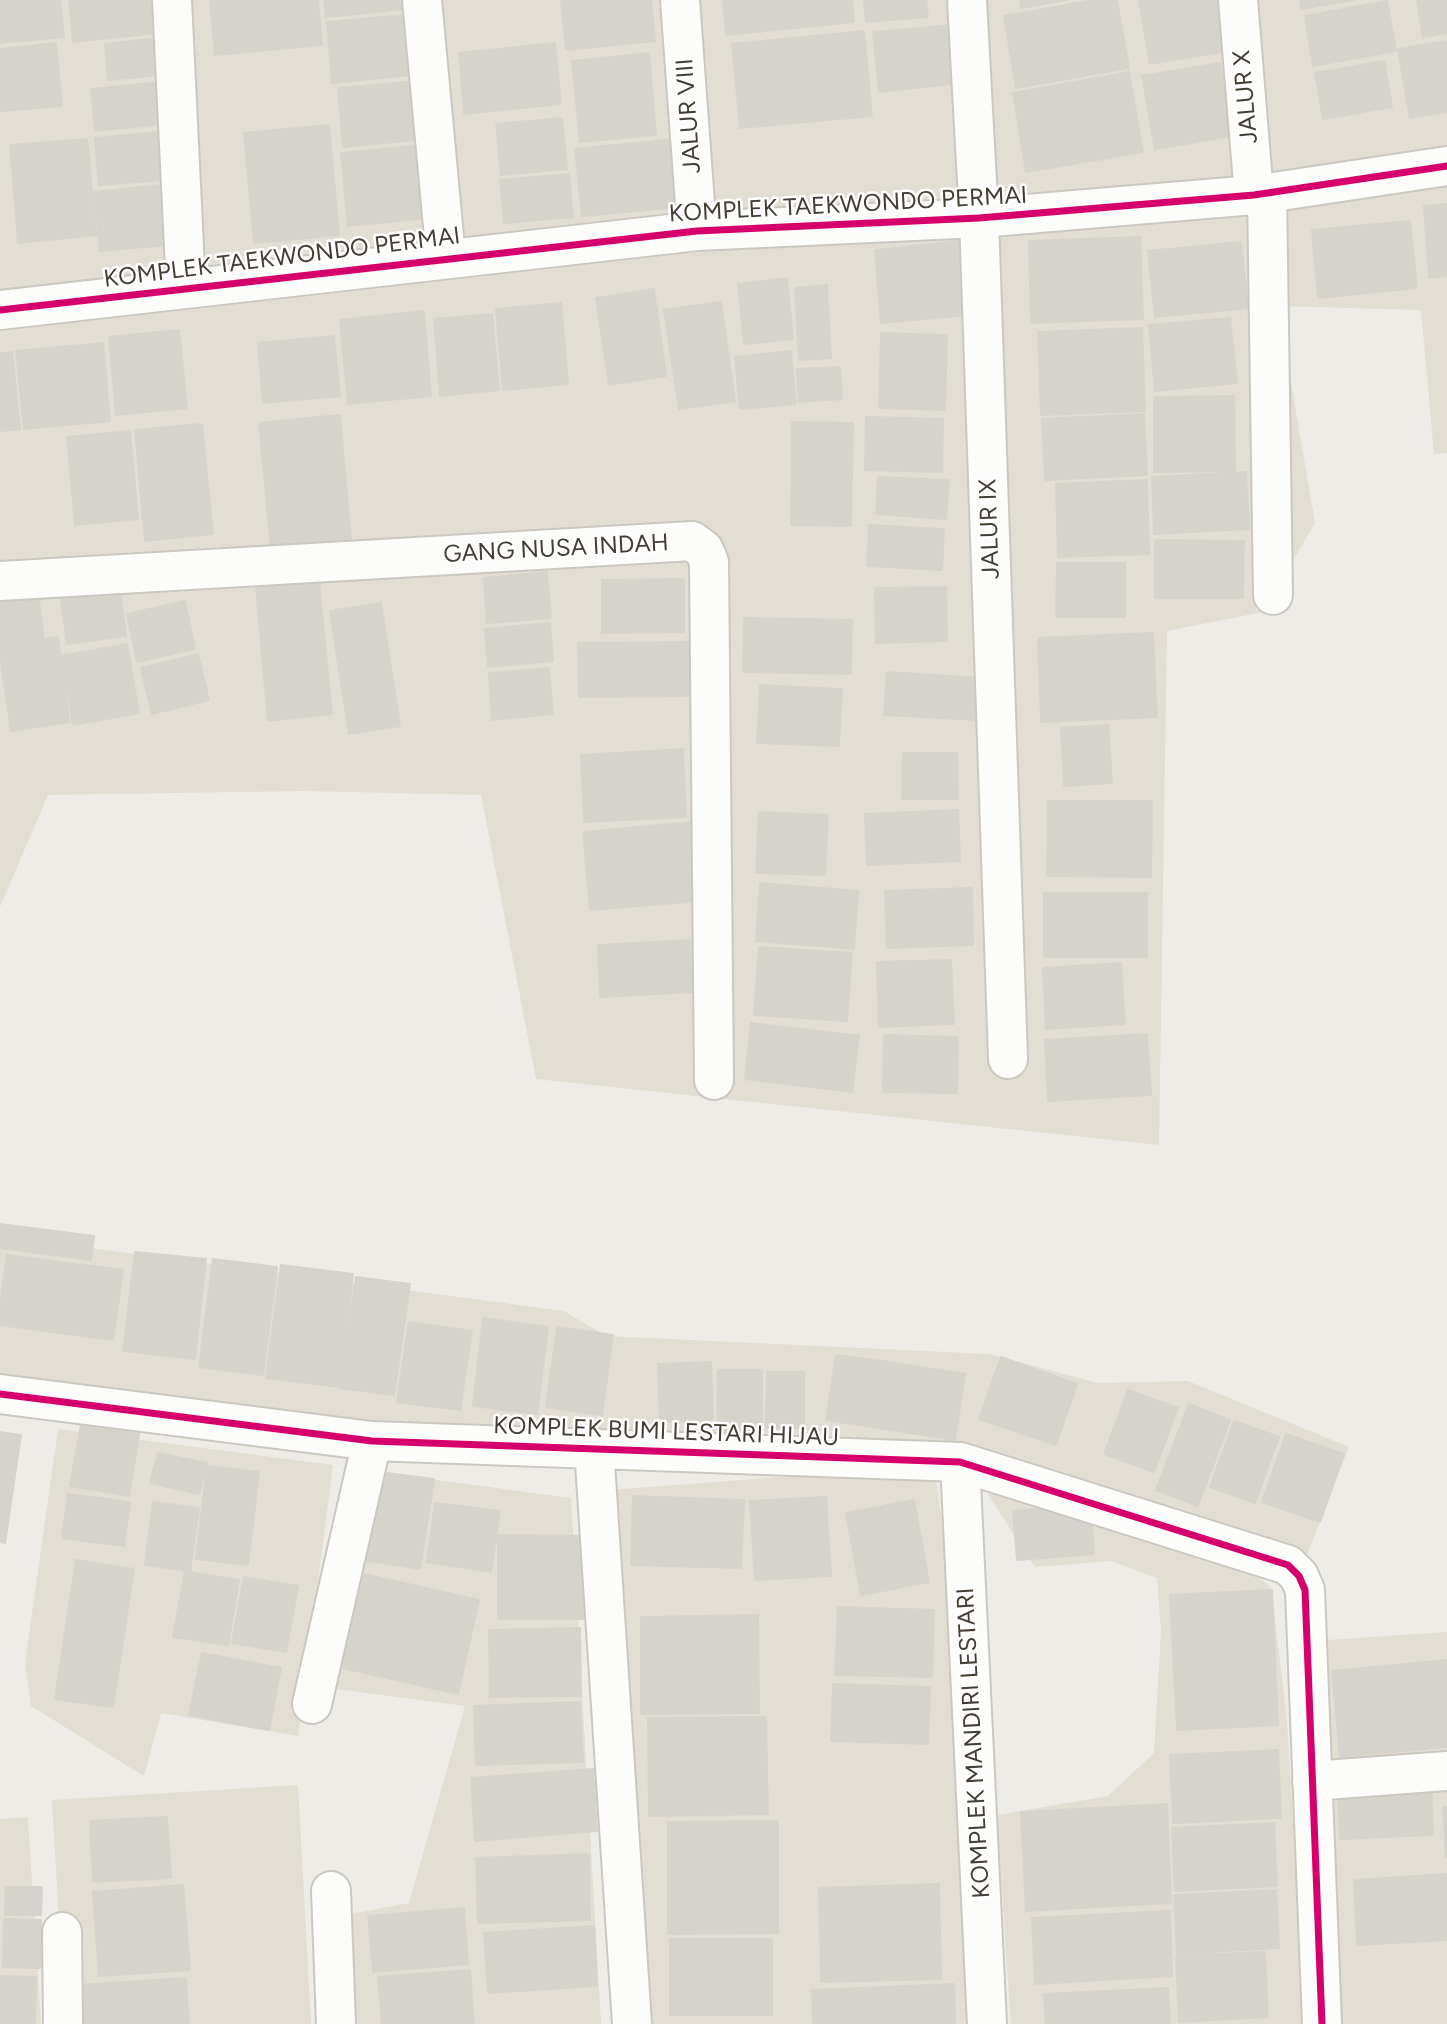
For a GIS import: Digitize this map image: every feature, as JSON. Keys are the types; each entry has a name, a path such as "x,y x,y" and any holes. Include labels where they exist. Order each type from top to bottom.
{"street":[{"path":"172,0 186,288"},
{"path":"422,0 446,258"},
{"name":"JALUR VIII","path":"680,0 697,231"},
{"name":"JALUR IX","path":"967,0 979,218 1008,1059"},
{"name":"JALUR X","path":"1237,0 1261,193 1273,595"},
{"name":"KOMPLEK TAEKWONDO PERMAI","path":"0,310 697,231 979,218 1261,193 1447,166"},
{"name":"GANG NUSA INDAH","path":"0,581 692,541 704,550 709,562 714,1080"},
{"name":"KOMPLEK BUMI LESTARI HIJAU","path":"0,1394 372,1441 960,1462 1288,1565 1299,1576 1305,1590 1312,1781"},
{"path":"312,1704 372,1441"},
{"path":"594,1448 632,2024"},
{"name":"KOMPLEK MANDIRI LESTARI","path":"960,1462 987,2024"},
{"path":"1322,2024 1312,1781 1447,1771"},
{"path":"331,1891 336,2024"},
{"path":"62,1932 63,2024"}],"shaded area":[{"path":"0,0 1447,0 1447,453 1434,454 1421,310 1278,306 1315,523 1263,612 1167,631 1159,1145 536,1079 481,795 304,791 48,795 0,907"},
{"path":"0,1236 564,1311 606,1336 989,1354 1098,1383 1188,1381 1349,1447 1302,1568 962,1451 612,1470 0,1398"},
{"path":"58,1429 333,1465 298,1736 161,1713 144,1776 31,1706 25,1663"},
{"path":"934,1465 944,1538 972,2024 641,2024 611,1490"},
{"path":"362,1470 571,1498 601,2024 323,2024 312,1921 409,1903 465,1706 329,1688"},
{"path":"1047,1490 1110,1517 1176,1552 1256,1576 1271,1587 1287,1720 1305,2024 1011,2024 997,1815 1108,1796 1154,1753 1161,1631 1157,1578 1111,1561 1035,1567 987,1493"},
{"path":"1447,1632 1447,1763 1312,1772 1312,1641"},
{"path":"1447,1782 1447,2024 1325,2024 1310,1791"},
{"path":"298,1785 311,2024 65,2024 52,1800"},
{"path":"28,1817 41,2024 0,2024 0,1819"}],"building":[{"path":"0,0 60,0 64,37 0,43"},
{"path":"69,0 155,0 159,33 73,42"},
{"path":"210,0 318,0 322,45 215,55"},
{"path":"324,0 406,0 407,9 326,17"},
{"path":"561,0 651,0 655,41 566,50"},
{"path":"723,0 852,0 854,22 726,35"},
{"path":"864,0 926,0 928,17 866,22"},
{"path":"1020,0 1067,0 1021,8"},
{"path":"1094,0 1117,0 1129,68 1016,88 1004,16"},
{"path":"1221,0 1229,51 1150,64 1139,1"},
{"path":"1300,0 1353,0 1301,9"},
{"path":"1417,0 1447,0 1447,33 1423,37"},
{"path":"1387,1 1396,51 1313,66 1305,16"},
{"path":"407,15 412,75 332,83 327,22"},
{"path":"954,25 959,83 879,92 873,32"},
{"path":"864,31 872,116 740,128 732,44"},
{"path":"158,38 161,75 108,80 105,44"},
{"path":"1447,41 1447,112 1410,118 1398,49"},
{"path":"56,43 62,106 0,111 0,49"},
{"path":"555,43 561,104 464,114 459,53"},
{"path":"649,53 656,135 580,142 572,61"},
{"path":"1384,61 1392,107 1323,119 1315,73"},
{"path":"1220,63 1232,136 1155,149 1142,76"},
{"path":"1129,72 1143,152 1026,172 1013,93"},
{"path":"419,81 424,139 343,147 338,88"},
{"path":"161,82 165,124 95,131 91,89"},
{"path":"562,118 567,169 501,175 496,124"},
{"path":"329,125 339,235 254,243 244,133"},
{"path":"158,132 163,180 99,185 95,138"},
{"path":"685,138 691,206 582,216 575,149"},
{"path":"87,139 96,235 18,243 10,145"},
{"path":"422,145 428,218 348,226 341,153"},
{"path":"569,174 573,217 504,223 500,180"},
{"path":"171,184 177,244 100,251 94,192"},
{"path":"1447,204 1447,276 1429,278 1424,206"},
{"path":"1410,221 1417,288 1318,298 1312,230"},
{"path":"1140,237 1143,319 1031,323 1029,241"},
{"path":"962,241 968,315 881,323 875,250"},
{"path":"1241,242 1248,308 1155,317 1148,251"},
{"path":"787,278 793,339 744,344 738,284"},
{"path":"827,285 831,358 799,360 795,288"},
{"path":"654,289 666,376 609,385 596,298"},
{"path":"721,302 735,401 679,409 664,310"},
{"path":"561,303 568,384 503,390 496,309"},
{"path":"424,311 431,396 348,404 340,320"},
{"path":"492,314 499,390 440,396 434,319"},
{"path":"1230,318 1237,383 1155,391 1149,325"},
{"path":"1142,328 1145,411 1041,415 1038,332"},
{"path":"179,330 187,408 116,415 109,337"},
{"path":"881,333 947,335 945,410 879,408"},
{"path":"334,336 340,396 263,403 258,343"},
{"path":"103,343 110,421 24,429 16,351"},
{"path":"791,351 796,404 740,409 735,357"},
{"path":"12,352 20,429 0,431 0,353"},
{"path":"840,367 842,399 799,402 797,369"},
{"path":"1234,396 1235,471 1154,472 1154,397"},
{"path":"1144,414 1147,475 1045,480 1042,419"},
{"path":"340,415 351,541 271,549 259,423"},
{"path":"866,417 943,419 942,472 865,470"},
{"path":"792,422 853,423 851,526 791,525"},
{"path":"202,424 213,534 145,541 135,430"},
{"path":"130,431 138,519 75,525 67,437"},
{"path":"1246,472 1249,529 1154,534 1152,477"},
{"path":"878,477 949,480 946,519 876,514"},
{"path":"1147,480 1149,554 1058,557 1056,484"},
{"path":"869,525 944,529 942,570 867,566"},
{"path":"1155,540 1244,541 1243,598 1155,598"},
{"path":"1057,563 1125,563 1125,617 1056,617"},
{"path":"547,572 551,618 487,623 484,578"},
{"path":"684,579 684,632 602,633 602,580"},
{"path":"319,582 332,714 268,721 256,588"},
{"path":"119,585 126,636 67,644 60,594"},
{"path":"946,587 947,641 876,643 875,588"},
{"path":"38,594 44,639 58,637 69,722 11,731 0,655 0,600"},
{"path":"185,601 195,649 137,662 127,614"},
{"path":"381,603 400,726 349,734 330,611"},
{"path":"744,618 852,620 851,674 743,672"},
{"path":"550,623 553,661 488,667 485,629"},
{"path":"1153,633 1157,717 1041,722 1038,638"},
{"path":"692,642 692,696 579,697 578,643"},
{"path":"127,644 139,713 73,725 61,656"},
{"path":"198,654 209,700 152,714 141,668"},
{"path":"549,668 553,714 492,720 489,673"},
{"path":"887,672 982,678 980,720 884,715"},
{"path":"760,685 842,689 839,746 757,743"},
{"path":"1108,725 1112,783 1064,786 1061,728"},
{"path":"683,749 686,817 584,822 581,755"},
{"path":"903,753 957,753 958,799 902,799"},
{"path":"1048,801 1152,801 1151,877 1047,876"},
{"path":"958,810 960,861 867,865 865,814"},
{"path":"759,812 828,815 825,875 756,873"},
{"path":"693,822 700,901 590,910 583,832"},
{"path":"760,883 858,891 854,949 756,941"},
{"path":"972,888 973,945 887,948 885,891"},
{"path":"1044,893 1147,893 1147,957 1044,957"},
{"path":"690,940 693,992 600,997 598,945"},
{"path":"759,947 852,953 847,1021 754,1015"},
{"path":"951,960 954,1024 879,1027 877,962"},
{"path":"1121,963 1125,1024 1046,1029 1043,968"},
{"path":"751,1023 859,1036 852,1092 745,1079"},
{"path":"1147,1034 1151,1095 1048,1101 1045,1040"},
{"path":"884,1035 958,1037 957,1093 883,1092"},
{"path":"0,1224 94,1236 91,1260 0,1248"},
{"path":"135,1252 206,1259 195,1359 123,1351"},
{"path":"7,1255 123,1270 113,1340 0,1325"},
{"path":"213,1259 277,1267 263,1375 199,1367"},
{"path":"281,1265 353,1274 339,1387 266,1378"},
{"path":"356,1277 410,1284 394,1395 339,1388"},
{"path":"483,1318 548,1327 537,1414 473,1406"},
{"path":"409,1322 472,1331 460,1410 397,1402"},
{"path":"557,1327 613,1335 602,1415 546,1407"},
{"path":"836,1355 889,1362 879,1428 826,1420"},
{"path":"1001,1357 1077,1384 1056,1445 979,1419"},
{"path":"711,1362 713,1419 660,1422 658,1364"},
{"path":"889,1362 965,1374 955,1440 879,1428"},
{"path":"718,1370 762,1370 762,1435 717,1435"},
{"path":"767,1372 804,1372 804,1428 766,1428"},
{"path":"1128,1390 1178,1408 1154,1472 1104,1454"},
{"path":"1189,1404 1230,1420 1198,1506 1156,1490"},
{"path":"1234,1421 1279,1437 1255,1503 1210,1487"},
{"path":"81,1425 139,1434 129,1496 70,1486"},
{"path":"0,1432 21,1435 5,1543 0,1542"},
{"path":"1286,1434 1344,1454 1320,1522 1262,1502"},
{"path":"158,1453 207,1463 199,1494 150,1483"},
{"path":"207,1466 259,1472 248,1565 196,1559"},
{"path":"371,1471 434,1479 420,1569 358,1559"},
{"path":"68,1494 130,1502 124,1546 62,1538"},
{"path":"633,1496 744,1500 741,1568 631,1565"},
{"path":"826,1497 831,1576 755,1580 750,1501"},
{"path":"914,1500 929,1582 861,1595 846,1513"},
{"path":"153,1502 199,1508 190,1571 145,1565"},
{"path":"435,1503 500,1511 491,1572 427,1562"},
{"path":"1090,1504 1094,1554 1017,1560 1013,1511"},
{"path":"498,1535 589,1536 588,1619 498,1619"},
{"path":"76,1560 134,1569 113,1707 55,1699"},
{"path":"185,1571 239,1580 228,1645 173,1637"},
{"path":"360,1573 479,1600 458,1694 338,1667"},
{"path":"244,1577 298,1586 286,1652 232,1643"},
{"path":"1272,1590 1278,1725 1177,1730 1170,1595"},
{"path":"838,1607 934,1610 932,1677 835,1675"},
{"path":"758,1615 759,1713 641,1714 641,1617"},
{"path":"580,1628 581,1696 490,1697 489,1630"},
{"path":"202,1653 281,1668 269,1730 189,1715"},
{"path":"1447,1660 1447,1747 1340,1757 1332,1671"},
{"path":"833,1684 930,1687 928,1744 831,1741"},
{"path":"580,1702 583,1762 476,1765 474,1706"},
{"path":"766,1717 768,1814 649,1816 648,1718"},
{"path":"1278,1750 1281,1818 1173,1823 1170,1755"},
{"path":"593,1769 597,1831 475,1841 471,1778"},
{"path":"1431,1778 1433,1835 1340,1839 1338,1783"},
{"path":"1167,1804 1171,1903 1026,1911 1021,1812"},
{"path":"1443,1807 1447,1807 1447,1857 1446,1857"},
{"path":"167,1817 171,1878 93,1882 90,1821"},
{"path":"778,1821 778,1933 668,1934 668,1822"},
{"path":"1274,1823 1277,1886 1175,1891 1172,1828"},
{"path":"589,1854 590,1920 478,1923 476,1858"},
{"path":"1447,1874 1447,1940 1357,1945 1354,1880"},
{"path":"939,1884 941,1979 821,1982 819,1888"},
{"path":"183,1885 190,1970 99,1976 93,1892"},
{"path":"6,1887 42,1887 41,1915 5,1915"},
{"path":"1276,1890 1279,1948 1177,1954 1174,1895"},
{"path":"464,1908 468,1964 373,1972 368,1916"},
{"path":"1170,1911 1172,1976 1035,1984 1032,1918"},
{"path":"4,1919 41,1920 40,1968 3,1967"},
{"path":"594,1926 597,1986 488,1993 484,1933"},
{"path":"670,1939 772,1939 772,2015 670,2015"},
{"path":"1265,1952 1268,2017 1179,2022 1176,1956"},
{"path":"470,1970 474,2024 382,2024 378,1977"},
{"path":"0,1976 36,1977 35,2024 0,2024"},
{"path":"186,1978 189,2024 78,2024 76,1985"},
{"path":"954,1984 955,2024 813,2024 812,1990"},
{"path":"1168,1988 1170,2024 1046,2024 1044,1994"}],"cycle path":[{"path":"0,310 697,231 979,218 1254,195 1447,166"},
{"path":"0,1394 372,1441 960,1462 1288,1565 1299,1576 1305,1590 1322,2024"}]}
